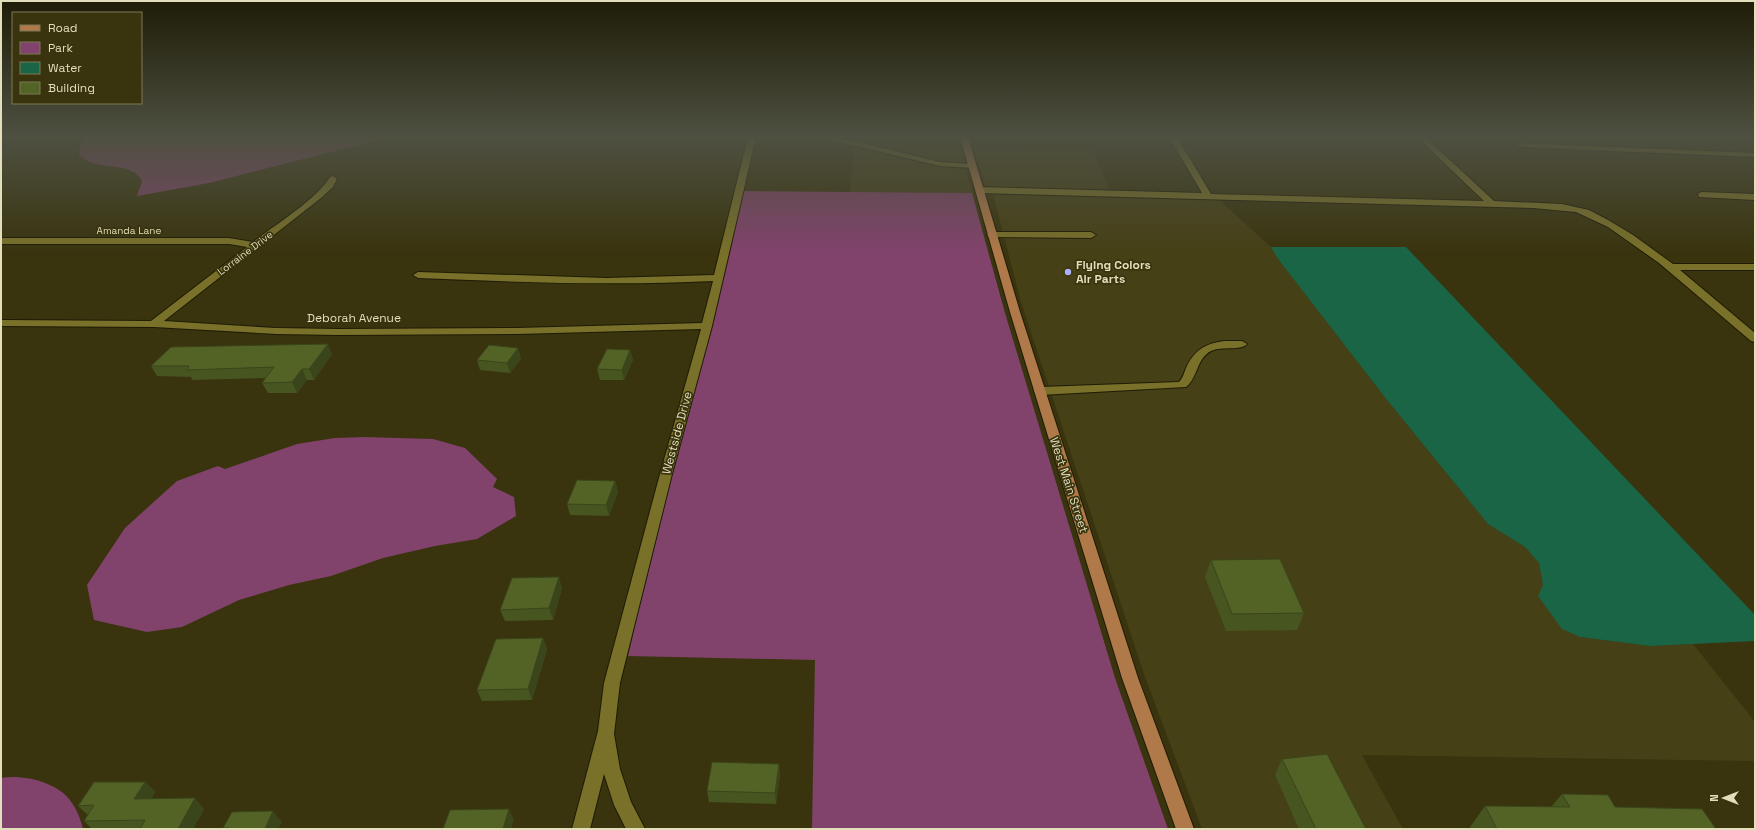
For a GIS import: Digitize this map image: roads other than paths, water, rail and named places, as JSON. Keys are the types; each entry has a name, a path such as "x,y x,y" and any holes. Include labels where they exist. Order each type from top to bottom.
{"main road":[{"name":"West Main Street","path":"975,176 1040,391 1130,678 1185,829"}],"street":[{"name":"Westside Drive","path":"581,829 606,731 612,683 666,474 707,326 743,176"},
{"path":"1196,176 1208,196"},
{"path":"1462,176 1492,204"},
{"name":"Lorraine Drive","path":"154,324 318,196 330,185 333,179"},
{"path":"979,190 1492,204 1552,206 1575,209 1588,213 1622,232 1671,267 1755,339"},
{"path":"1702,195 1755,197"},
{"path":"992,235 1091,235"},
{"name":"Amanda Lane","path":"1,241 199,240 256,245"},
{"path":"1671,267 1755,267"},
{"path":"418,275 553,281 680,280 718,278"},
{"name":"Deborah Avenue","path":"1,322 154,324 276,331 331,332 525,331 707,326"},
{"path":"1040,391 1182,385 1188,381 1198,355 1206,349 1219,345 1242,344"},
{"name":"Westside Drive","path":"606,731 611,769 623,805 636,829"}],"water":[{"path":"1271,247 1406,247 1755,615 1755,641 1650,646 1580,637 1562,629 1538,596 1543,585 1539,563 1525,547 1488,524 1387,400 1278,259"}],"place":[{"name":"Flying Colors Air Parts","path":"1068,272"}]}
